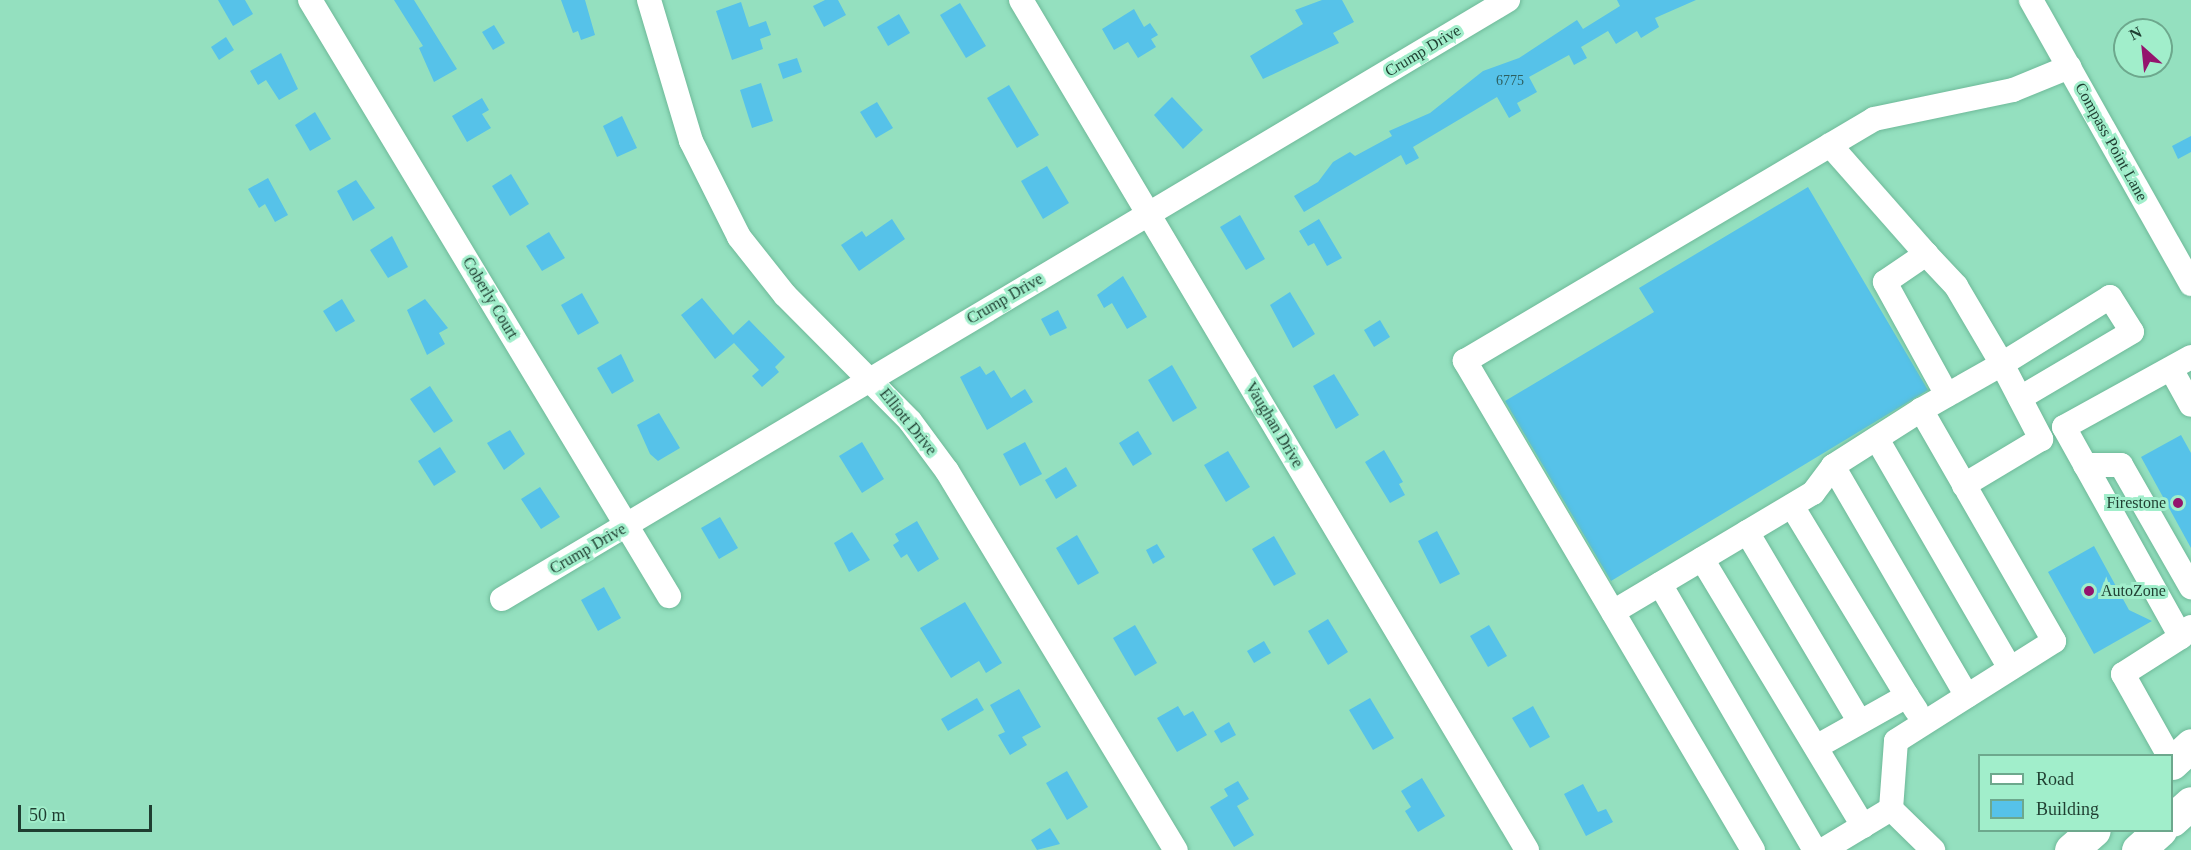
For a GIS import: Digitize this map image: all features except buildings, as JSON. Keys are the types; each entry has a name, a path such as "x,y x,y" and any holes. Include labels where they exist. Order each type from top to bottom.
{"highway":[{"path":"2173,819 2191,803"},
{"path":"2071,850 2093,832"},
{"path":"2138,850 2159,832"}],"street":[{"name":"Coberly Court","path":"310,0 669,596"},
{"name":"Elliott Drive","path":"649,0 691,141 722,209 771,279 872,378 916,429 998,548 1176,850"},
{"name":"Vaughan Drive","path":"1021,0 1527,850"},
{"name":"Crump Drive","path":"502,599 1508,0"},
{"name":"Compass Point Lane","path":"2031,0 2191,284"},
{"path":"1753,850 1465,361 1874,119 2013,90 2069,67"},
{"path":"1830,145 1956,285 2002,364 2041,439"},
{"path":"1926,254 1885,282 1947,395"},
{"path":"1613,612 1813,493 1833,466 2110,297 2132,332 2020,398"},
{"path":"1965,485 2041,439 2181,363 2191,405"},
{"path":"1922,410 2054,641 1896,741 1891,809 1933,850"},
{"path":"2064,427 2186,632 2123,674 2175,757"},
{"path":"1876,438 2010,669"},
{"path":"2085,465 2121,465 2191,587"},
{"path":"1833,466 1967,696"},
{"path":"1792,506 1924,723"},
{"path":"1747,532 1860,722"},
{"path":"1702,559 1863,826"},
{"path":"1660,584 1815,850"},
{"path":"1816,747 1907,696"},
{"path":"1823,850 1891,809"}],"place":[{"name":"Firestone","path":"2178,503"},
{"name":"AutoZone","path":"2089,591"}]}
